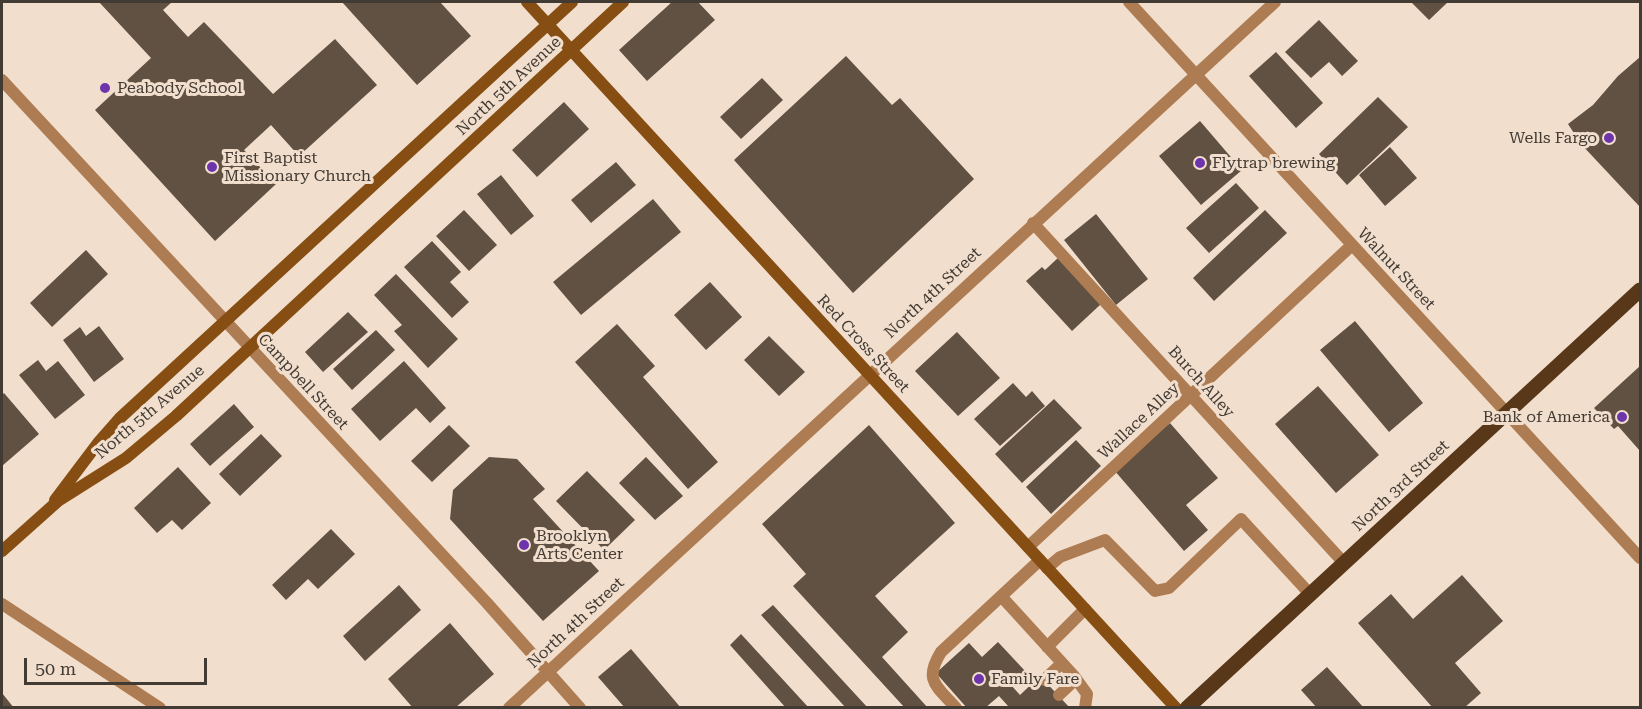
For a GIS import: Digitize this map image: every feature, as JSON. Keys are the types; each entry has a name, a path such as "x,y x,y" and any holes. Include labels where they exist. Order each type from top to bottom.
{"main road":[{"name":"North 3rd Street","path":"1187,708 1641,290"}],"street":[{"name":"Red Cross Street","path":"527,2 1176,708"},
{"name":"North 5th Avenue","path":"47,511 98,442 120,418 572,2"},
{"name":"North 5th Avenue","path":"47,511 58,501 126,458 176,416 623,2"},
{"name":"Walnut Street","path":"1129,2 1641,558"},
{"name":"North 4th Street","path":"509,708 1275,2"},
{"name":"Campbell Street","path":"2,80 479,594 580,708"},
{"name":"Burch Alley","path":"1033,223 1344,563"},
{"name":"Wallace Alley","path":"1028,548 1352,245"},
{"path":"2,551 47,511"},
{"path":"956,708 933,681 932,666 941,652 1001,596 1043,564 1105,540 1155,591 1169,588 1241,519 1311,594"},
{"path":"1001,596 1076,679 1087,694 1085,708"},
{"path":"2,604 160,708"},
{"path":"1047,647 1085,609"},
{"path":"1044,680 1062,663"},
{"path":"1059,695 1076,679"}],"building":[{"path":"99,2 172,2 163,10 188,37 204,22 273,94 335,39 377,85 299,156 271,125 244,150 276,184 215,241 95,110 151,58"},
{"path":"342,2 440,2 471,36 417,85"},
{"path":"672,2 698,2 715,20 647,81 619,50"},
{"path":"1411,2 1448,2 1429,20"},
{"path":"1319,20 1358,61 1342,76 1329,62 1311,78 1285,52"},
{"path":"1276,52 1323,103 1296,128 1249,76"},
{"path":"846,56 892,105 900,98 974,179 853,293 734,160"},
{"name":"Wells Fargo","path":"1640,57 1640,207 1581,144 1568,124 1593,105 1618,76"},
{"path":"762,78 783,100 741,139 720,117"},
{"path":"1378,97 1408,127 1347,185 1319,154"},
{"path":"564,102 589,129 537,177 512,150"},
{"name":"Flytrap brewing","path":"1200,121 1242,170 1201,205 1159,156"},
{"path":"1390,147 1417,178 1385,206 1359,175"},
{"path":"616,162 636,185 591,223 571,200"},
{"path":"501,175 534,216 511,235 477,194"},
{"path":"1236,183 1259,208 1209,253 1186,228"},
{"path":"653,199 681,232 581,315 553,282"},
{"path":"464,210 497,245 469,271 436,236"},
{"path":"1265,210 1287,233 1214,301 1193,278"},
{"path":"1096,214 1148,279 1116,305 1064,240"},
{"path":"432,241 461,272 450,282 469,302 452,318 404,267"},
{"path":"86,250 108,274 52,327 30,303"},
{"path":"1059,257 1101,304 1072,331 1026,281 1042,267 1045,270"},
{"path":"396,274 458,339 428,368 394,331 402,325 374,295"},
{"path":"710,282 742,317 706,350 674,315"},
{"path":"348,312 368,332 323,372 305,352"},
{"path":"1355,321 1423,403 1389,432 1320,350"},
{"path":"617,324 655,366 643,377 718,462 688,489 575,362"},
{"path":"99,326 124,359 94,382 63,340 80,327 86,336"},
{"path":"376,330 395,350 352,390 333,369"},
{"path":"957,332 1000,378 958,416 915,371"},
{"path":"769,336 805,372 779,396 744,360"},
{"path":"38,360 46,371 58,361 85,395 55,419 19,375"},
{"path":"404,361 446,408 430,423 416,408 380,441 351,409"},
{"name":"Bank of America","path":"1640,366 1640,451 1618,426 1614,429 1594,408"},
{"path":"1013,383 1026,397 1032,391 1045,406 1000,446 974,419"},
{"path":"1318,386 1379,455 1336,493 1275,424"},
{"path":"4,393 39,434 2,466 2,395"},
{"path":"1054,399 1082,428 1022,483 995,454"},
{"path":"234,404 254,427 210,466 190,444"},
{"path":"1170,423 1218,478 1186,505 1208,530 1184,551 1114,470"},
{"path":"449,425 470,446 432,482 411,461"},
{"path":"869,425 955,523 875,596 908,632 882,657 928,708 905,708 793,586 806,574 762,524"},
{"path":"261,434 282,456 240,496 219,474"},
{"path":"1076,440 1101,466 1051,514 1026,487"},
{"name":"Brooklyn Arts Center","path":"489,457 517,459 545,489 533,499 599,571 543,621 450,519 453,490"},
{"path":"646,457 683,496 655,520 619,483"},
{"path":"178,467 211,503 182,530 172,520 157,533 134,508"},
{"path":"587,471 635,520 604,550 556,501"},
{"path":"331,529 355,554 318,589 308,579 286,600 272,585"},
{"path":"1462,575 1503,621 1455,663 1481,693 1464,708 1433,708 1358,623 1391,594 1413,619"},
{"path":"399,585 421,610 365,661 343,636"},
{"path":"773,605 868,708 846,708 761,615"},
{"path":"450,623 494,674 455,708 413,708 388,679"},
{"path":"741,634 809,708 786,708 730,645"},
{"name":"Family Fare","path":"998,642 1026,672 1011,685 1020,695 1040,676 1070,708 1006,708 1008,706 999,696 985,708 967,708 936,673 969,643 982,657"},
{"path":"631,649 681,708 625,708 598,677"},
{"path":"1327,667 1364,708 1317,708 1301,690"},
{"path":"2,693 14,708 2,708"}],"place":[{"name":"Peabody School","path":"105,88"},
{"name":"Wells Fargo","path":"1609,138"},
{"name":"Flytrap brewing","path":"1200,163"},
{"name":"First Baptist Missionary Church","path":"212,167"},
{"name":"Bank of America","path":"1622,417"},
{"name":"Brooklyn Arts Center","path":"524,545"},
{"name":"Family Fare","path":"979,679"}]}
